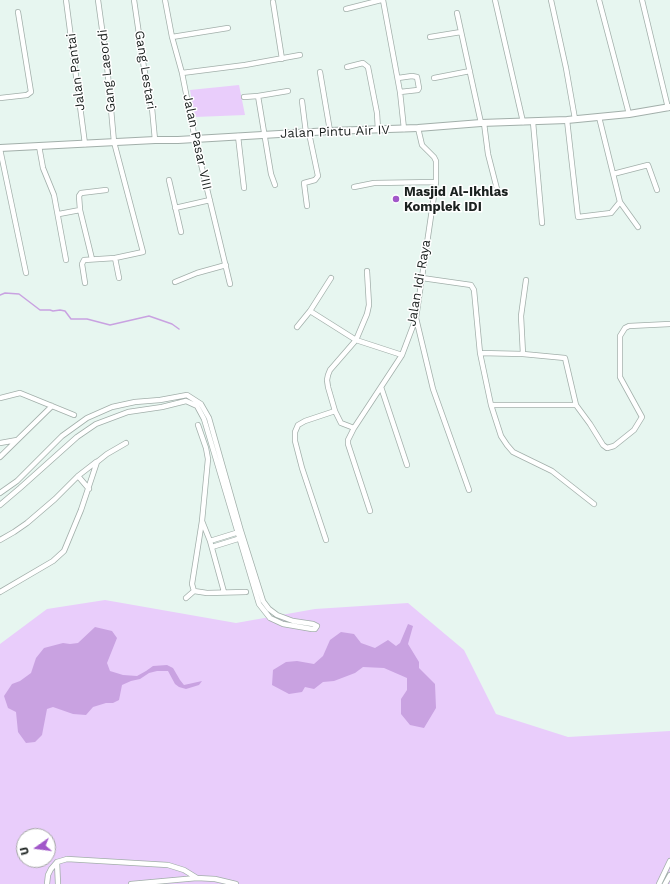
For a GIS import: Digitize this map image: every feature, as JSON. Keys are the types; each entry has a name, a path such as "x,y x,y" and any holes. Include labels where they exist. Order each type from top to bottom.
{"main road":[{"name":"Jalan Pintu Air IV","path":"0,149 330,131 404,129 483,123 575,120 669,108"}],"street":[{"name":"Jalan Pantai","path":"66,0 84,144"},
{"name":"Gang Laeordi","path":"98,0 107,65 114,142 142,252 115,258"},
{"name":"Gang Lestari","path":"134,0 144,68 152,108 155,140"},
{"name":"Jalan Pasar VIII","path":"165,0 172,37 182,73 195,139 230,284"},
{"path":"346,9 382,0 398,78 404,129"},
{"path":"495,0 523,122"},
{"path":"551,0 566,68 575,120"},
{"path":"599,0 629,114"},
{"path":"642,0 669,108"},
{"path":"273,2 282,59"},
{"path":"0,98 28,95 31,92 18,12"},
{"path":"458,14 483,123 488,154 498,193"},
{"path":"172,37 228,28"},
{"path":"430,37 461,32"},
{"path":"182,73 282,59 300,55"},
{"path":"346,67 363,63 368,67 377,113 378,130"},
{"path":"434,78 470,71"},
{"path":"320,72 330,131"},
{"path":"398,78 412,76 417,77 419,88 418,90 400,92"},
{"path":"244,97 288,91"},
{"path":"258,96 271,174 275,185"},
{"path":"302,100 318,176 315,180 304,183 307,206"},
{"path":"599,117 620,202 638,227"},
{"path":"567,120 578,217 611,213 620,202"},
{"path":"534,122 542,223"},
{"name":"Jalan Idi Raya","path":"370,511 348,440 354,428 402,355 416,318 436,182 436,161 422,145 418,128"},
{"path":"238,136 244,188"},
{"path":"38,146 43,168 54,195 59,214 66,260"},
{"path":"0,149 26,273"},
{"path":"613,174 648,165 656,190"},
{"path":"169,180 181,232"},
{"path":"354,187 374,184 436,182"},
{"path":"92,259 80,210 79,196 81,193 106,190"},
{"path":"175,208 210,200"},
{"path":"59,214 80,210"},
{"path":"85,283 82,264 84,260 115,258 119,278"},
{"path":"175,282 197,273 226,265"},
{"path":"354,428 341,423 334,411 327,380 330,370 356,340 367,314 368,270"},
{"path":"297,327 310,311 331,278"},
{"path":"422,278 471,285 474,290 480,353 491,405 501,436 513,452 552,470 594,504"},
{"path":"524,354 522,316 526,280"},
{"path":"310,311 356,340 402,355"},
{"path":"416,318 433,389 469,490"},
{"path":"480,353 524,354 565,358 576,405 605,447 608,448 614,446 634,430 642,417 620,377 620,336 625,328 629,326 670,324"},
{"path":"381,387 407,465"},
{"path":"0,398 20,393 74,415"},
{"path":"0,493 16,481 62,436 87,418 112,407 135,402 160,400 187,395 201,404 209,418 239,532 241,538 260,595 272,612 293,621 313,624 317,626 316,628 312,630 283,624 270,618 262,609 257,600 241,538"},
{"path":"160,400 162,407"},
{"path":"0,505 77,437 96,424 128,412 162,407 186,401 193,404 200,410 225,482"},
{"path":"491,405 576,405"},
{"path":"0,457 52,406"},
{"path":"326,540 302,468 295,441 295,432 298,425 305,421 334,411"},
{"path":"194,591 192,584 202,521 208,459 198,425"},
{"path":"0,443 17,440"},
{"path":"0,540 27,523 55,499 78,476 107,454 126,443"},
{"path":"0,592 53,561 64,551 81,510 97,462"},
{"path":"78,476 88,489"},
{"path":"202,521 212,547 224,592"},
{"path":"210,541 239,532"},
{"path":"212,547 241,538"},
{"path":"186,598 194,591 207,593 246,592"},
{"path":"47,884 49,873 57,862 68,859 168,865 184,870 197,878"},
{"path":"659,884 670,861"},
{"path":"57,862 58,884"},
{"path":"665,884 670,875"},
{"path":"131,884 197,878 215,879 236,884"}],"shaded area":[{"path":"239,85 245,115 195,117 190,90"},
{"path":"105,600 236,623 315,609 408,603 464,650 496,714 568,737 670,731 670,884 0,884 0,644 47,609"},
{"path":"408,624 413,626 408,644 419,662 419,668 435,684 436,708 424,728 410,725 401,714 401,699 407,690 407,678 384,668 363,667 355,673 334,681 323,682 314,689 305,687 302,692 289,694 272,685 273,670 286,662 297,661 314,664 323,656 330,640 341,632 354,634 361,643 375,648 388,640 396,646 400,643"},
{"path":"95,627 112,631 117,638 107,663 110,671 123,675 137,676 153,666 167,665 173,668 184,685 202,681 199,685 186,689 175,684 168,671 149,673 140,679 122,685 119,700 113,703 106,703 93,707 86,715 73,714 53,707 47,709 42,735 35,742 26,743 18,732 16,712 8,708 4,696 12,684 20,681 31,673 36,658 44,648 63,643 78,643"}],"waterway":[{"path":"0,295 5,293 19,294 40,310 65,311 71,319 87,319 110,325 149,316 172,324 179,329"}],"place":[{"name":"Masjid Al-Ikhlas Komplek IDI","path":"396,199"}]}
